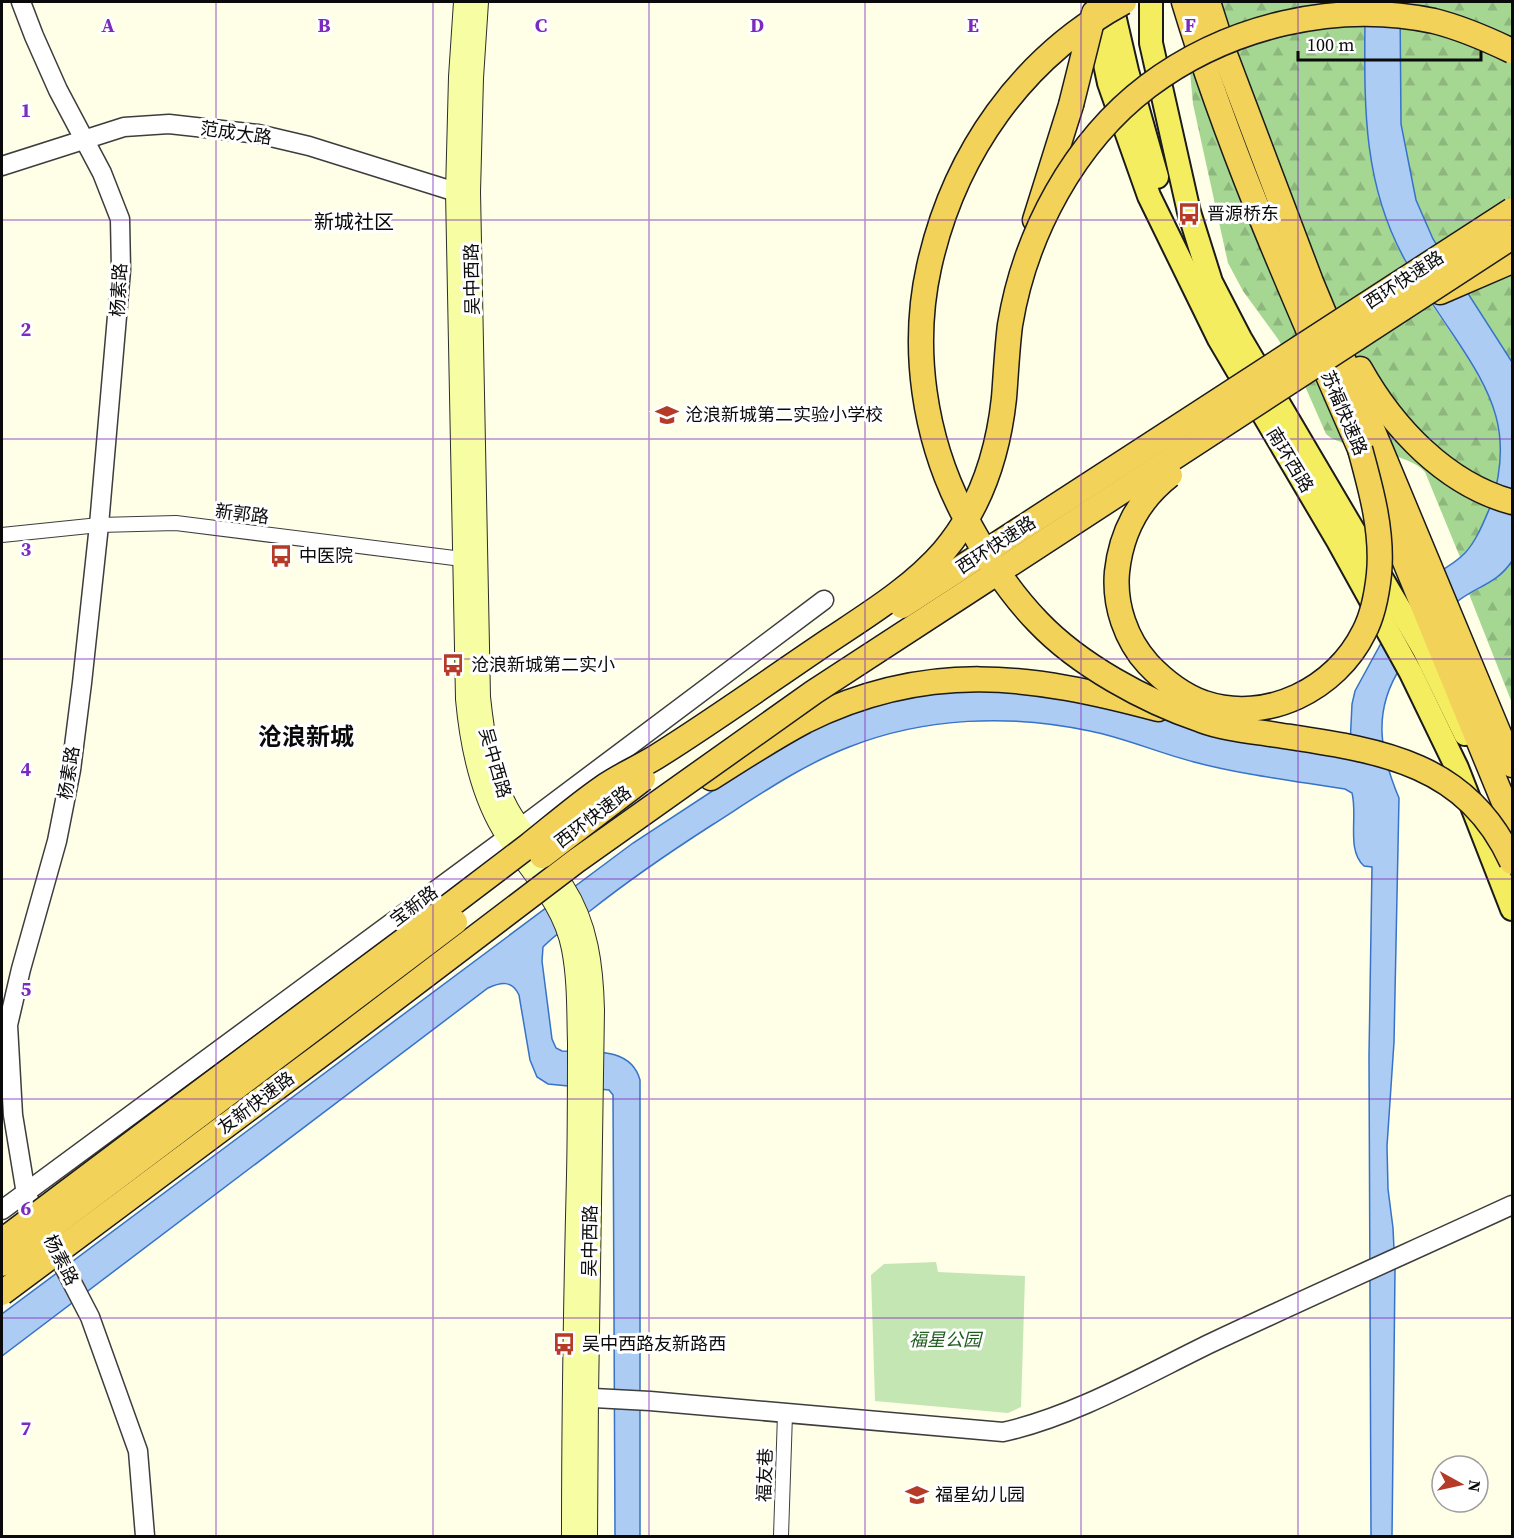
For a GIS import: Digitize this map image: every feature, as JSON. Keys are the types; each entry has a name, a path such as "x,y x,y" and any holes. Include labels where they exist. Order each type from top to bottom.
{"highway":[{"path":"2,1241 522,834 657,756 862,619 941,555 957,535 989,473 998,436 1012,317 1032,231 1083,63 1094,2"},
{"path":"1124,2 1085,26 1043,60 1008,99 976,143 954,189 933,247 926,280 923,312 923,372 933,432 957,500 989,559 1021,603 1046,629 1082,658 1141,694 1204,721"},
{"name":"苏福快速路","path":"1184,2 1233,150 1360,449 1512,822"},
{"name":"苏福快速路","path":"1208,2 1228,63 1311,282 1512,765"},
{"path":"1012,317 1033,245 1059,189 1074,164 1091,141 1125,105 1148,86 1197,54 1243,34 1295,20 1358,14 1381,14 1432,21 1462,29 1512,51"},
{"name":"西环快速路","path":"490,895 653,771 801,672 1512,210"},
{"name":"西环快速路","path":"510,911 576,861 814,692 1299,378 1512,237"},
{"path":"1403,309 1512,261"},
{"path":"1311,282 1365,377 1407,434 1423,450 1460,479 1489,494 1512,502"},
{"path":"1299,378 1158,486 1145,499 1130,524 1118,560 1119,606 1136,649 1159,676 1185,694 1203,702 1222,707 1253,708 1271,705 1303,694 1322,684 1339,669 1355,648 1368,625 1378,574 1379,543 1376,515 1360,449"},
{"path":"801,672 862,619"},
{"path":"576,861 645,821 783,733 827,712 898,689 928,682 962,679 1024,680 1097,693 1204,721 1350,746 1407,762 1439,778 1471,803 1496,831 1512,862"},
{"path":"522,834 653,771"},
{"name":"友新快速路","path":"2,1264 490,895"},
{"name":"友新快速路","path":"2,1293 510,911"}],"main road":[{"name":"吴中西路","path":"464,2 459,77 471,560 466,684 470,734 486,795 522,834 557,890 563,919 576,932 578,990 585,1042 580,1397 572,1536"},
{"name":"吴中西路","path":"463,192 478,2"},
{"name":"南环西路","path":"1094,2 1109,83 1149,196 1219,339 1338,541 1411,673 1457,768 1512,909"},
{"path":"1111,2 1127,71 1178,255"},
{"path":"1139,2 1152,49"},
{"name":"南环西路","path":"1151,2 1152,49 1189,212 1211,282 1240,338 1424,650 1478,763 1512,852"},
{"path":"1152,49 1165,19 1167,2"},
{"name":"吴中西路","path":"580,1397 587,1536"}],"street":[{"name":"杨素路","path":"21,2 58,90 102,174 120,219 122,270 99,525 67,793 49,874 21,969 8,1025 13,1115 26,1194 90,1317 138,1451 146,1536"},
{"name":"范成大路","path":"2,166 124,127 169,124 258,134 366,162 463,192"},
{"name":"新郭路","path":"2,535 99,525 176,524 471,560"},
{"name":"宝新路","path":"2,1210 522,834 824,600"},
{"path":"580,1397 1003,1432 1030,1426 1086,1403 1364,1271 1512,1205"},
{"name":"福友巷","path":"781,1536 785,1414"}],"green space":[{"path":"1191,2 1365,2 1365,82 1368,135 1371,161 1384,213 1397,246 1414,277 1467,358 1489,397 1500,437 1497,482 1490,508 1474,541 1460,557 1425,472 1407,460 1342,442 1326,434 1305,386 1278,339 1243,291 1228,263 1193,104 1188,50"},
{"path":"1400,2 1512,2 1512,362 1433,239 1416,200 1401,124"},
{"path":"1512,561 1512,703 1469,594 1479,589"},
{"name":"福星公园","path":"936,1262 938,1272 1025,1276 1021,1407 1008,1413 875,1401 871,1275 884,1264"}],"water":[{"path":"1365,2 1400,2 1401,124 1416,200 1433,239 1512,362 1512,561 1500,575 1465,596 1444,614 1401,667 1392,683 1383,716 1382,732 1387,765 1399,798 1394,1042 1387,1146 1395,1271 1392,1536 1371,1536 1369,1056 1372,867 1364,866 1355,851 1352,793 1345,789 1213,767 1103,734 1060,726 1029,722 968,721 907,729 849,747 813,763 681,845 565,928 543,947 542,961 552,1039 556,1048 562,1051 597,1052 619,1056 635,1069 640,1080 640,1536 615,1536 613,1095 609,1090 548,1084 537,1077 530,1060 519,995 510,985 497,984 488,988 2,1356 2,1314 633,843 749,767 809,731 843,715 903,698 990,686 1350,745 1355,691 1409,592 1459,559 1473,542 1491,505 1498,480 1500,457 1500,436 1489,396 1468,357 1405,260 1390,229 1379,197 1368,134"}],"place":[{"name":"晋源桥东","path":"1189,214"},
{"name":"沧浪新城第二实验小学校","path":"667,415"},
{"name":"中医院","path":"281,556"},
{"name":"沧浪新城第二实小","path":"453,665"},
{"name":"吴中西路友新路西","path":"564,1344"},
{"name":"福星幼儿园","path":"917,1495"}],"district":[{"name":"新城社区","path":"354,222"},
{"name":"沧浪新城","path":"306,737"}]}
